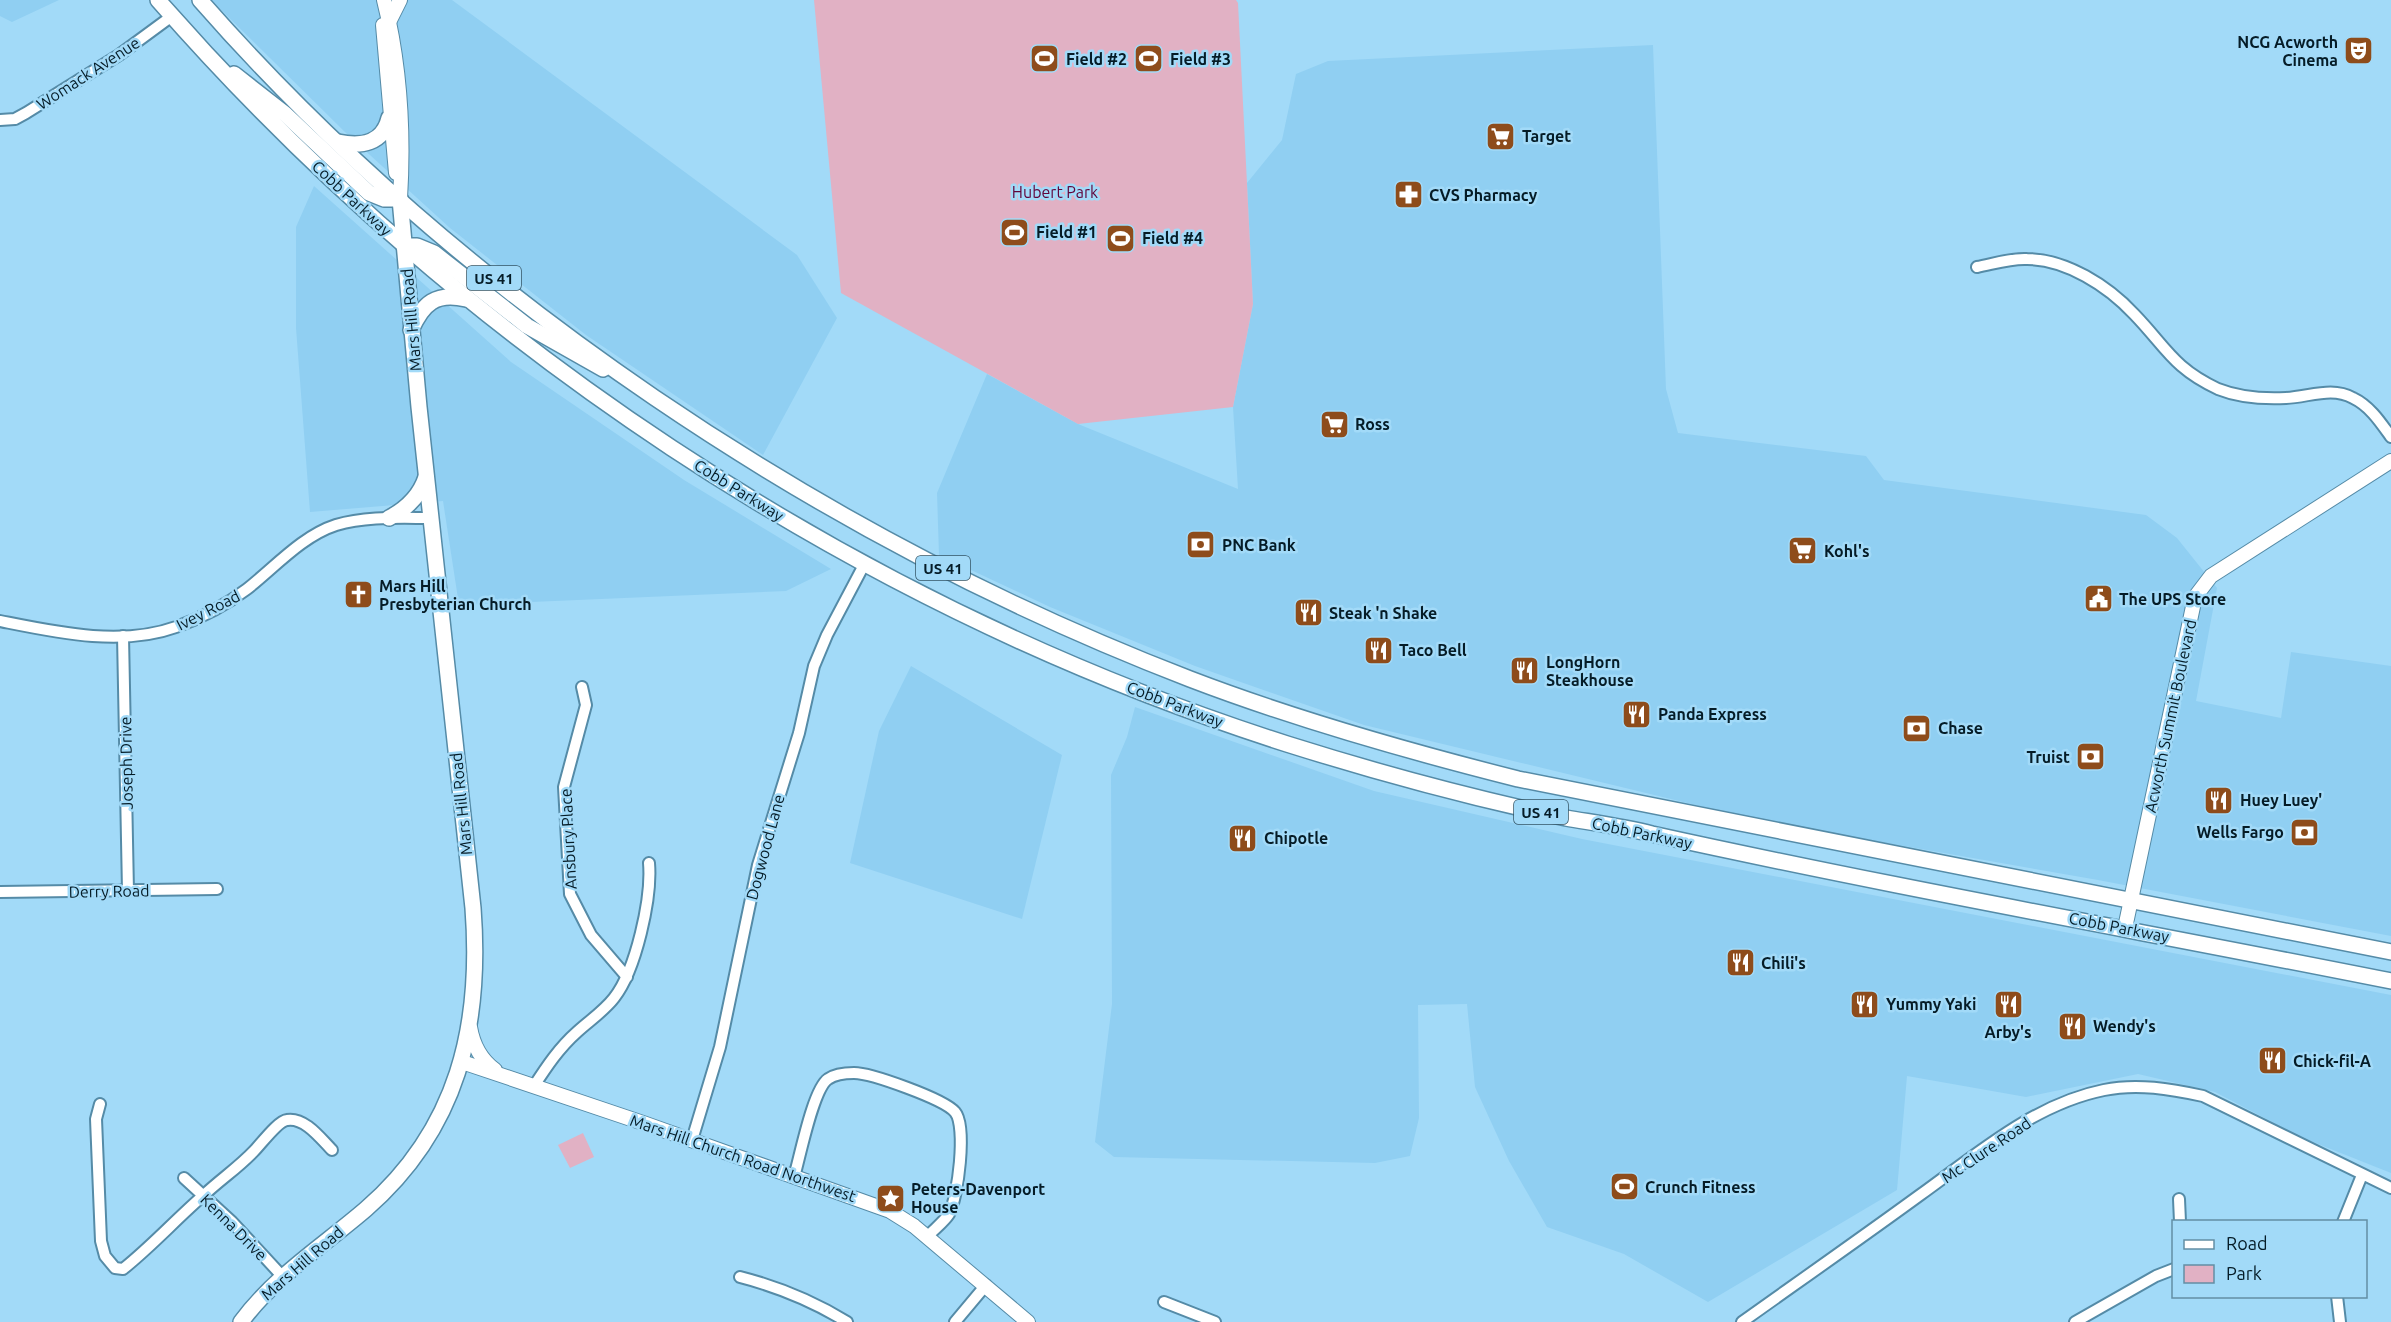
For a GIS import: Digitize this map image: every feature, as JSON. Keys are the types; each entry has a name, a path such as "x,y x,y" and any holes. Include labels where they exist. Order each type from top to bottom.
{"main road":[{"name":"Cobb Parkway","path":"158,0 297,147 404,246 557,368 689,459 779,515 865,563 992,627 1147,694 1243,730 1380,772 1475,797 1568,818 2391,981"},
{"name":"Cobb Parkway","path":"200,0 262,67 400,199 511,291 638,385 700,428 777,476 910,551 1070,629 1247,700 1414,752 1518,779 2391,952"},
{"path":"214,61 266,97 369,193 379,198 400,199"},
{"path":"338,142 368,144 380,135 389,118"},
{"name":"Mars Hill Road","path":"241,1322 252,1307 283,1277 365,1209 407,1167 438,1122 462,1062 470,1027 476,971 475,929 426,477 400,199"},
{"path":"404,246 417,246 434,253 527,326 601,368 638,385"},
{"path":"411,330 420,312 436,298 453,296 468,299"},
{"path":"389,518 404,509 418,495 426,477"}],"street":[{"path":"384,0 390,21 403,152 400,199"},
{"path":"384,0 383,44 389,118 400,199"},
{"path":"390,21 400,0"},
{"name":"Womack Avenue","path":"0,120 15,119 26,113 119,55 172,16"},
{"path":"1977,267 2025,258 2052,261 2111,291 2134,314 2171,359 2194,377 2222,390 2256,397 2287,398 2325,391 2353,397 2378,418 2391,437"},
{"name":"Acworth Summit Boulevard","path":"2125,928 2195,597 2211,576 2391,461"},
{"name":"Ivey Road","path":"0,621 88,635 123,636 173,628 222,606 247,589 293,551 326,530 350,522 389,518 431,518"},
{"name":"Dogwood Lane","path":"692,1140 720,1047 758,865 799,732 814,666 827,634 865,563"},
{"name":"Joseph Drive","path":"123,636 128,891"},
{"name":"Ansbury Place","path":"582,687 586,705 564,787 570,894 591,935 627,977"},
{"path":"534,1086 555,1053 613,1000 627,977 634,958 651,882 649,863"},
{"name":"Derry Road","path":"0,892 218,889"},
{"path":"470,1027 482,1058 501,1075"},
{"name":"Mars Hill Church Road Northwest","path":"462,1062 692,1140 890,1211 927,1237 1028,1322"},
{"path":"794,1177 818,1091 827,1080 838,1074 856,1073 918,1091 945,1102 956,1112 960,1122 961,1148 955,1192 949,1214 927,1237"},
{"name":"Mc Clure Road","path":"1742,1322 2010,1131 2063,1103 2104,1090 2139,1087 2173,1089 2203,1096 2391,1188"},
{"path":"100,1104 96,1119 101,1241 105,1256 115,1268 123,1269 141,1256 203,1195 253,1153 282,1122 288,1119 312,1129 332,1150"},
{"path":"2343,1220 2362,1175"},
{"name":"Kenna Drive","path":"184,1178 283,1277"},
{"path":"2179,1199 2180,1220"},
{"path":"2075,1322 2156,1276 2172,1270"},
{"path":"740,1277 773,1286 818,1304 847,1322"},
{"path":"955,1322 986,1285"},
{"path":"2337,1298 2340,1322"},
{"path":"1164,1302 1215,1322"}],"shaded area":[{"path":"0,0 59,0 12,22 0,16"},
{"path":"211,0 452,0 797,255 837,318 763,455 586,335 450,228 348,135"},
{"path":"1653,45 1666,389 1678,433 1866,456 1884,480 2146,515 2177,538 2217,588 2196,701 2281,718 2291,652 2391,666 2391,936 2098,880 1766,822 1364,725 1195,666 1050,607 939,555 937,493 987,374 1078,424 1238,489 1233,407 1253,304 1247,183 1282,140 1296,74 1328,61"},
{"path":"314,186 511,362 684,480 831,569 786,591 459,605 443,501 310,512 296,328 296,227"},
{"path":"911,666 1062,755 1022,919 850,863 879,731"},
{"path":"1135,707 1374,791 1582,839 2391,995 2391,1173 2303,1138 2215,1092 2138,1074 2026,1097 1907,1076 1897,1190 1708,1302 1624,1254 1547,1227 1509,1161 1475,1087 1467,1004 1418,1005 1419,1118 1410,1156 1375,1163 1114,1157 1095,1142 1112,1004 1111,775 1127,737"}],"green space":[{"name":"Hubert Park","path":"814,0 1236,0 1238,3 1253,304 1233,407 1078,424 841,293"},
{"path":"583,1133 594,1157 570,1168 558,1145"}],"place":[{"name":"NCG Acworth Cinema","path":"2359,51"},
{"name":"Field #2","path":"1045,59"},
{"name":"Field #3","path":"1149,59"},
{"name":"Target","path":"1501,136"},
{"name":"CVS Pharmacy","path":"1408,195"},
{"name":"Field #1","path":"1015,232"},
{"name":"Field #4","path":"1121,238"},
{"name":"Ross","path":"1334,424"},
{"name":"PNC Bank","path":"1201,545"},
{"name":"Kohl's","path":"1803,551"},
{"name":"Mars Hill Presbyterian Church","path":"358,595"},
{"name":"The UPS Store","path":"2098,599"},
{"name":"Steak 'n Shake","path":"1308,613"},
{"name":"Taco Bell","path":"1378,650"},
{"name":"LongHorn Steakhouse","path":"1525,671"},
{"name":"Panda Express","path":"1637,714"},
{"name":"Chase","path":"1917,728"},
{"name":"Truist","path":"2091,757"},
{"name":"Huey Luey'","path":"2219,800"},
{"name":"Wells Fargo","path":"2305,832"},
{"name":"Chipotle","path":"1243,838"},
{"name":"Chili's","path":"1740,963"},
{"name":"Yummy Yaki","path":"1865,1004"},
{"name":"Arby's","path":"2008,1004"},
{"name":"Wendy's","path":"2072,1026"},
{"name":"Chick-fil-A","path":"2272,1061"},
{"name":"Crunch Fitness","path":"1624,1187"},
{"name":"Peters-Davenport House","path":"890,1198"}]}
